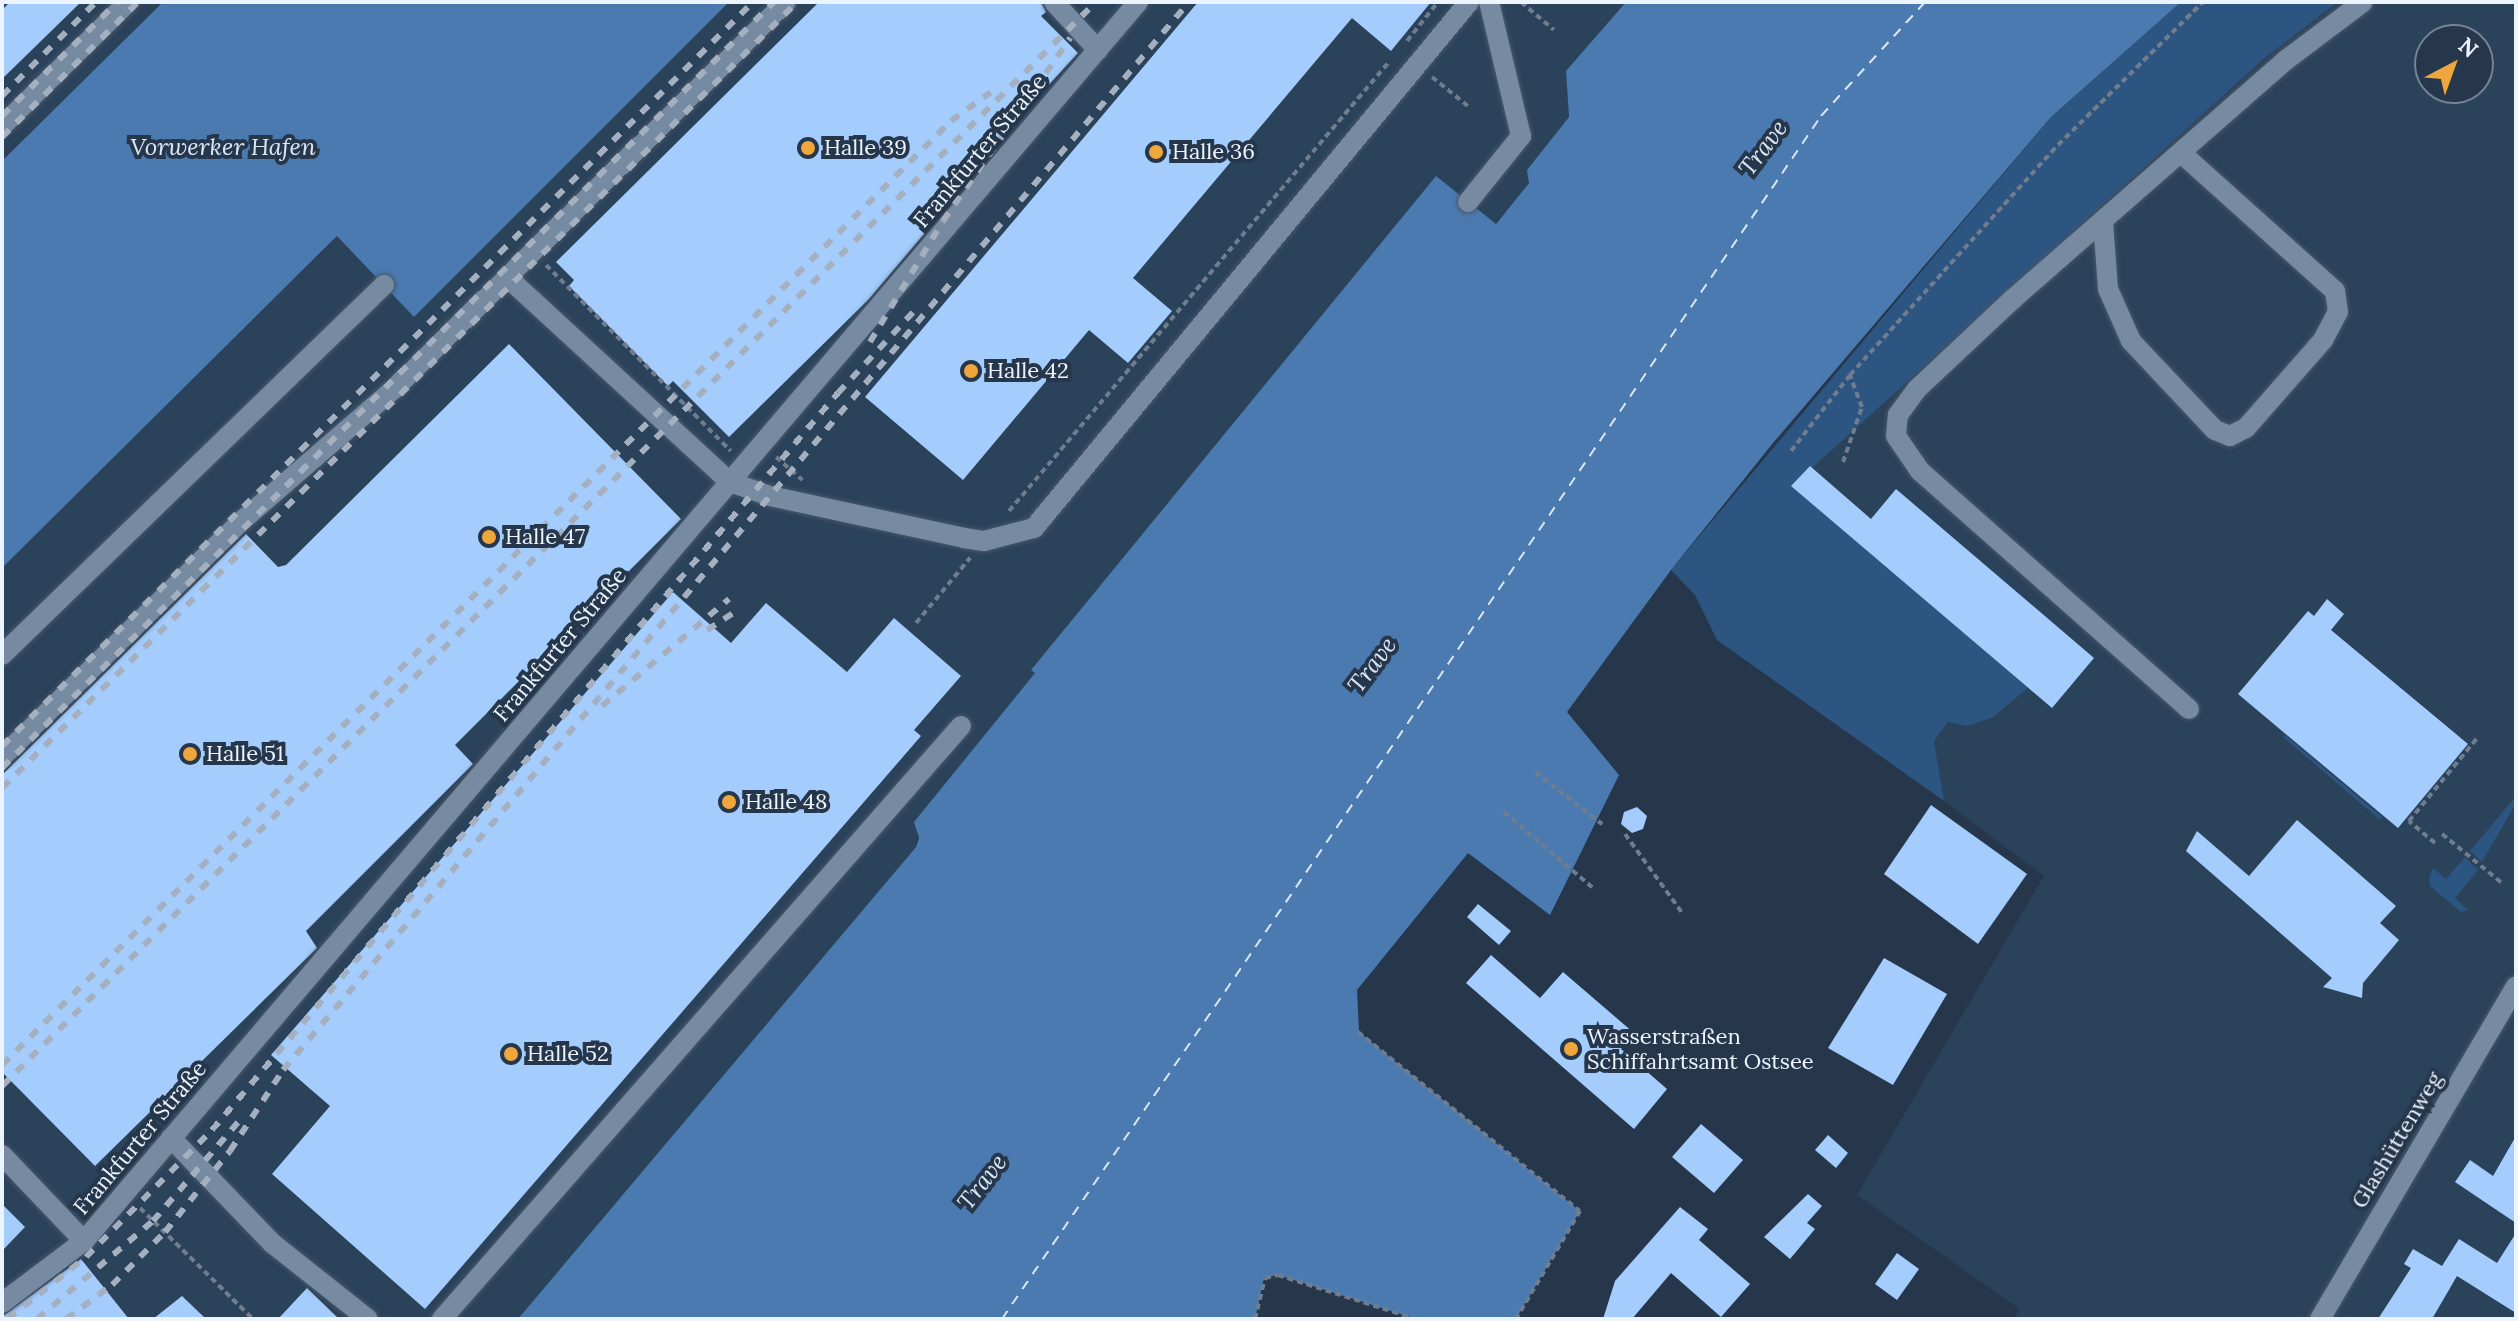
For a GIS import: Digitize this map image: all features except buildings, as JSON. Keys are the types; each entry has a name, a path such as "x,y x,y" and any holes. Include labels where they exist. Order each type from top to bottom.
{"street":[{"path":"2,126 128,2"},
{"path":"2,757 238,524 395,388 786,2"},
{"path":"1054,2 1098,50"},
{"name":"Frankfurter Straße","path":"2,1303 84,1241 1138,2"},
{"path":"508,278 730,482 770,496 984,541 1034,528 1469,2"},
{"path":"1468,202 1521,136 1489,2"},
{"path":"2189,709 1920,471 1896,436 1898,415 1917,389 2103,221 2363,2"},
{"path":"2103,221 2108,289 2131,341 2215,430 2230,436 2246,428 2323,340 2338,312 2335,291 2181,153"},
{"path":"2,655 384,285"},
{"path":"442,1319 961,726"},
{"name":"Glashüttenweg","path":"2320,1319 2516,986"},
{"path":"171,1138 272,1243 368,1319"},
{"path":"2,1155 84,1241"}],"path":[{"path":"916,623 1438,2"},
{"path":"1521,2 1554,30"},
{"path":"1791,451 1850,375 2058,145 2203,2"},
{"path":"533,252 738,459"},
{"path":"1843,462 1862,407 1850,375"},
{"path":"2435,843 2409,821 2478,737"},
{"path":"1535,772 1602,824"},
{"path":"1504,812 1593,888"},
{"path":"1625,834 1683,914"},
{"path":"2442,834 2503,884"},
{"path":"1358,1032 1580,1211 1516,1319"},
{"path":"124,1193 253,1319"},
{"path":"1255,1319 1265,1278 1278,1275 1416,1319"}],"shaded area":[{"path":"2,2 163,2 2,161"},
{"path":"729,2 1626,2 1566,71 1569,117 1528,169 1529,183 1495,224 1436,176 1032,669 1036,673 918,830 916,847 518,1319 2,1319 2,568 338,236 414,317"},
{"path":"2181,2 2338,2 2266,57 1792,486 2028,688 1993,717 1968,726 1948,722 1934,741 1944,801 1717,640 1695,595 1671,570 2051,117"},
{"path":"2338,2 2516,2 2516,1319 2014,1319 2020,1309 1857,1195 2044,876 1944,801 1933,741 1948,722 1968,726 2028,688 1791,486 2266,57"},
{"path":"2285,735 2382,817 2379,819 2283,737"},
{"path":"2516,796 2516,803 2482,862 2470,851"},
{"path":"2465,857 2478,870 2455,898 2468,910 2461,912 2430,886 2429,878 2433,868 2446,879"}],"water":[{"name":"Vorwerker Hafen","path":"163,2 729,2 414,317 337,236 2,568 2,161"},
{"name":"Trave","path":"1626,2 2181,2 2051,117 1773,443 1671,570 1567,712 1619,775 1550,915 1468,853 1357,990 1359,1032 1580,1211 1516,1319 1416,1319 1278,1275 1264,1278 1255,1319 518,1319 916,847 919,838 914,822 1035,673 1031,670 1436,176 1496,224 1529,183 1527,170 1569,117 1566,71"}],"ferry route":[{"path":"1002,1319 1821,116 1925,2"}],"railway":[{"path":"2,96 96,2"},
{"path":"2,116 117,2"},
{"path":"2,137 138,2"},
{"path":"2,746 753,2"},
{"path":"2,768 774,2"},
{"path":"2,788 797,2"},
{"path":"2,1086 1096,2"},
{"path":"66,1319 112,1285 165,1232 230,1151 283,1070 1189,2"},
{"path":"870,342 943,221 1070,38"},
{"path":"2,1065 951,121 991,92"},
{"path":"8,1319 86,1257 212,1130 838,393 916,309"},
{"path":"602,706 729,599"},
{"path":"707,630 736,611"},
{"path":"37,1319 153,1221 239,1121"}],"place":[{"name":"Halle 39","path":"808,148"},
{"name":"Halle 36","path":"1156,152"},
{"name":"Halle 42","path":"971,371"},
{"name":"Halle 47","path":"489,537"},
{"name":"Halle 51","path":"190,754"},
{"name":"Halle 48","path":"729,802"},
{"name":"Wasserstraßen Schiffahrtsamt Ostsee","path":"1571,1049"},
{"name":"Halle 52","path":"511,1054"}]}
